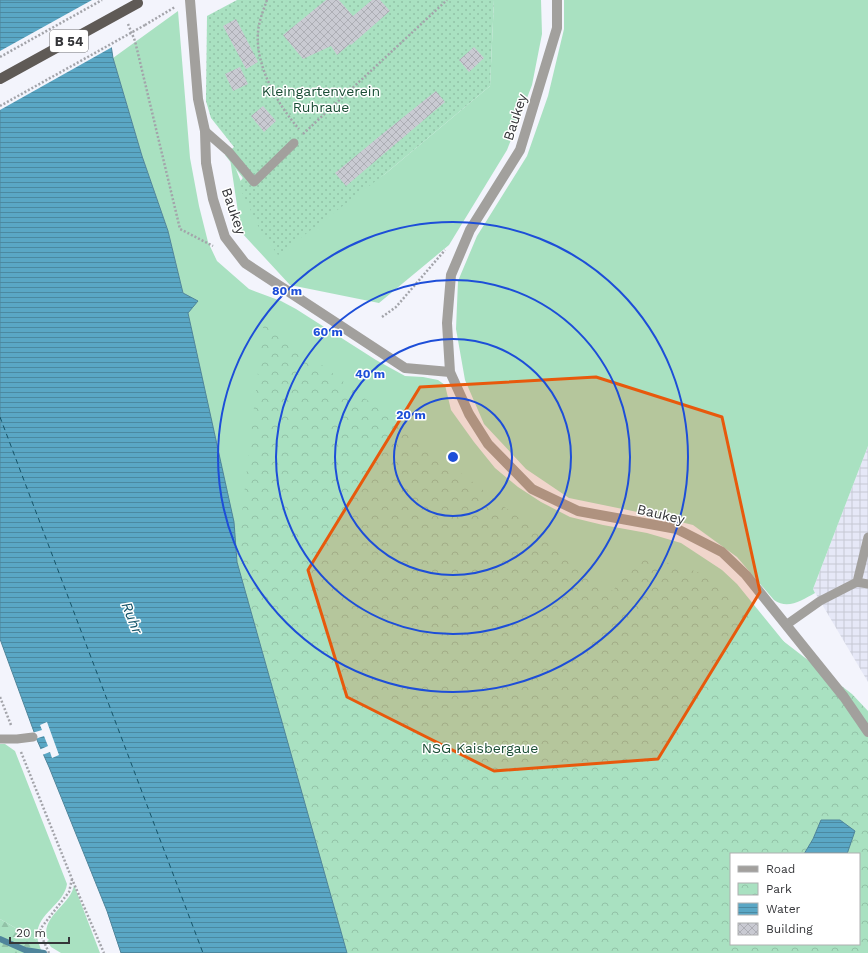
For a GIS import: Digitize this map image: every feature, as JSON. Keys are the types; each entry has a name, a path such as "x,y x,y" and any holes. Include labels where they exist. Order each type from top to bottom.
{"main road":[{"name":"B 54","path":"0,79 138,3"}],"street":[{"name":"Baukey","path":"557,0 557,28 520,150 470,230 451,275 447,323 450,372 469,414 488,444 532,489 578,511 677,529 722,552 746,575 844,697 868,732"},
{"name":"Baukey","path":"186,2 198,98 205,131 206,163 213,199 225,237 245,263 405,368 450,372"}],"lane":[{"path":"205,131 229,152 254,182 294,143"},
{"path":"857,582 868,537"},
{"path":"786,625 820,601 857,582 868,584"},
{"path":"0,739 33,737"}],"path":[{"path":"0,57 102,0"},
{"path":"267,0 258,33 258,51 274,93 288,117 303,134 447,0"},
{"path":"0,106 186,2"},
{"path":"135,41 180,229 219,250"},
{"path":"382,317 396,307 424,273 449,247"},
{"path":"0,697 72,879 104,953"},
{"path":"49,953 40,933 41,928 69,892 72,879"}],"highlighted area":[{"path":"596,377 722,417 760,592 658,759 494,771 347,697 308,570 420,387"}],"shaded area":[{"path":"868,446 868,682 813,589"}],"green space":[{"name":"Kleingartenverein Ruhraue","path":"237,0 494,0 490,86 385,174 278,255 261,232 238,184 243,178 225,155 234,147 211,118 206,101 207,16"},
{"path":"494,0 541,0 542,34 532,85 507,150 449,245 379,303 290,285 241,232 229,152 250,204 333,208 385,174 490,86"},
{"path":"564,0 868,0 868,446 813,589 815,593 795,603 784,604 774,600 737,557 693,525 569,498 526,469 484,424 465,380 456,329 458,281 477,236 527,156 548,96 564,29"},
{"name":"NSG Kaisbergaue","path":"178,11 190,158 199,206 208,242 217,261 249,289 281,301 296,309 376,360 405,376 438,380 445,385 451,410 495,468 518,487 541,502 570,517 647,533 681,543 722,570 737,584 833,702 856,736 868,953 347,953 237,562 188,313 197,301 183,293 168,231 142,156 113,58"},
{"name":"NSG Kaisbergaue","path":"264,320 613,591 634,557 674,564 709,576 732,592 765,627 852,694 868,711 868,953 309,953 236,565"},
{"path":"0,744 5,744 15,751 67,884 65,892 40,924 37,932 38,941 0,919"},
{"path":"74,885 100,953 61,953 51,947 47,941 49,940 47,938 46,930 48,923 68,899"},
{"path":"0,919 38,941 42,953 0,953"}],"water":[{"name":"Ruhr","path":"0,0 104,0 113,58 142,156 168,231 183,293 198,301 188,313 234,522 237,562 347,953 121,953 107,911 37,740 0,639"},
{"path":"821,820 840,820 855,831 847,853 805,853 813,839"}],"pier":[{"path":"92,0 106,0 114,46 0,110 0,51"},
{"path":"47,722 59,755 52,758 50,752 42,755 39,750 48,746 44,736 35,739 32,733 42,730 40,725"}],"building":[{"path":"326,0 339,0 353,16 372,0 380,0 390,11 351,45 350,44 337,55 331,46 303,59 283,35"},
{"path":"236,19 258,62 246,69 223,26"},
{"path":"474,47 484,58 469,72 459,60"},
{"path":"240,67 248,84 233,91 225,74"},
{"path":"436,91 445,102 346,186 335,173"},
{"path":"263,106 276,121 264,132 251,116"}],"waterway":[{"path":"0,939 25,950 44,953"}],"ferry route":[{"path":"0,417 203,953"}]}
